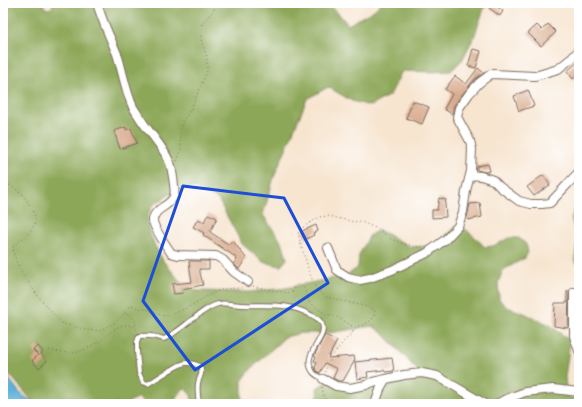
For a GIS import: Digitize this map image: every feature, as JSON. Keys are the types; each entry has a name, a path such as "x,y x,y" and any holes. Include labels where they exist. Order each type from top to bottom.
{"street":[{"path":"97,3 100,16 117,55 129,97 134,108 149,132 162,148 171,165 175,195 169,204 157,211 153,222 155,228 170,253 178,255 216,256 223,260 247,286"},
{"path":"328,248 338,270 348,277 360,280 392,270 427,253 446,239 458,226 463,212 471,171 472,149 470,141 457,117 459,108 479,82 491,74 535,76 558,69 572,58 579,50"},
{"path":"470,175 481,176 493,180 519,201 531,204 542,204 550,203 579,172"},
{"path":"574,292 574,336 579,351"},
{"path":"323,379 336,386 350,388 404,375 422,373 437,376 485,404"},
{"path":"375,404 385,380"},
{"path":"497,404 525,392 553,389 579,392"}],"lane":[{"path":"199,404 197,392 198,383 202,372 200,366 193,363 179,365 148,384 143,382 139,373 137,342 139,336 157,336 164,339 177,332 209,308 220,303 289,306 302,310 319,319 323,325 322,335 313,349 310,357 310,366 313,373 323,379"}],"path":[{"path":"171,165 178,160 181,150 180,133 182,122 191,109 207,71 207,58 201,39 202,23 214,10 216,3"},
{"path":"3,180 22,194 36,217 34,226 29,233 18,241 13,247 14,255 19,268 38,296 61,323 74,328 99,331 117,321 131,305 141,309 154,311 161,315 172,314 187,308 218,290 247,286 256,287"},
{"path":"353,332 354,328 363,325 374,317 375,310 326,297 316,289 300,242 298,233 302,228 319,217 329,216 354,222 359,221 378,229 391,239 401,243 418,247 426,246"},
{"path":"124,314 130,314 135,320 139,336"},
{"path":"49,350 66,353 76,352 96,343 121,326 130,325 136,328"},
{"path":"323,379 322,388 328,404"}],"highlighted area":[{"path":"183,186 284,198 328,283 195,370 143,301"}],"green space":[{"path":"3,3 43,3 46,9 52,8 53,3 326,3 339,14 348,25 374,10 381,3 486,3 474,37 462,60 451,71 402,71 390,95 370,106 352,101 328,87 307,99 274,177 263,215 283,244 287,259 281,266 263,262 242,244 218,199 192,187 172,193 153,205 147,217 148,228 154,244 164,262 183,285 197,291 249,292 286,288 348,275 358,267 359,255 370,235 379,230 411,247 428,246 439,242 455,227 464,228 485,247 493,246 509,238 519,238 526,244 528,252 525,258 503,270 498,283 499,299 507,307 550,325 570,341 565,377 567,397 579,399 579,404 495,404 493,402 488,404 318,404 317,388 326,382 363,389 416,380 417,370 385,335 373,326 329,333 301,333 285,337 251,369 242,381 243,404 193,404 191,395 184,388 169,404 146,404 143,403 138,397 126,404 35,404 3,367"},
{"path":"579,200 579,264 575,263 577,238 571,218"}],"water":[{"path":"3,371 20,393 35,404 3,404"}],"building":[{"path":"492,3 503,11 500,16 489,8"},
{"path":"548,24 556,32 541,46 528,33 537,25 542,30"},
{"path":"473,49 481,51 476,68 468,66"},
{"path":"579,61 579,74 573,79 567,71"},
{"path":"478,68 484,73 475,79 454,105 452,114 444,109 452,94 445,89 455,76 466,84"},
{"path":"528,90 534,106 519,111 514,96"},
{"path":"413,101 429,107 422,124 406,118"},
{"path":"126,127 126,130 131,128 137,143 120,149 114,131"},
{"path":"488,164 490,171 485,172 477,170 477,166"},
{"path":"543,175 550,185 534,196 527,187"},
{"path":"439,198 446,200 446,217 432,218 432,210 437,210"},
{"path":"480,203 482,217 468,220 467,217 470,204"},
{"path":"208,214 217,218 210,232 228,244 233,241 246,258 239,269 234,264 237,260 234,256 203,235 204,233 193,227 198,219 204,222"},
{"path":"316,225 318,231 306,239 302,231"},
{"path":"189,261 209,261 209,269 199,269 203,285 182,289 183,293 174,294 172,284 192,282"},
{"path":"567,291 569,291 568,328 554,326 555,303 567,303"},
{"path":"325,335 337,341 328,358 354,356 355,360 343,381 338,381 333,378 337,369 325,363 320,373 316,371 315,367 317,363 314,361 316,357 314,356"},
{"path":"38,346 43,352 41,354 47,361 39,368 32,361 38,355 33,350"},
{"path":"392,358 394,371 385,372 384,370 367,372 368,377 357,379 355,362"}]}
